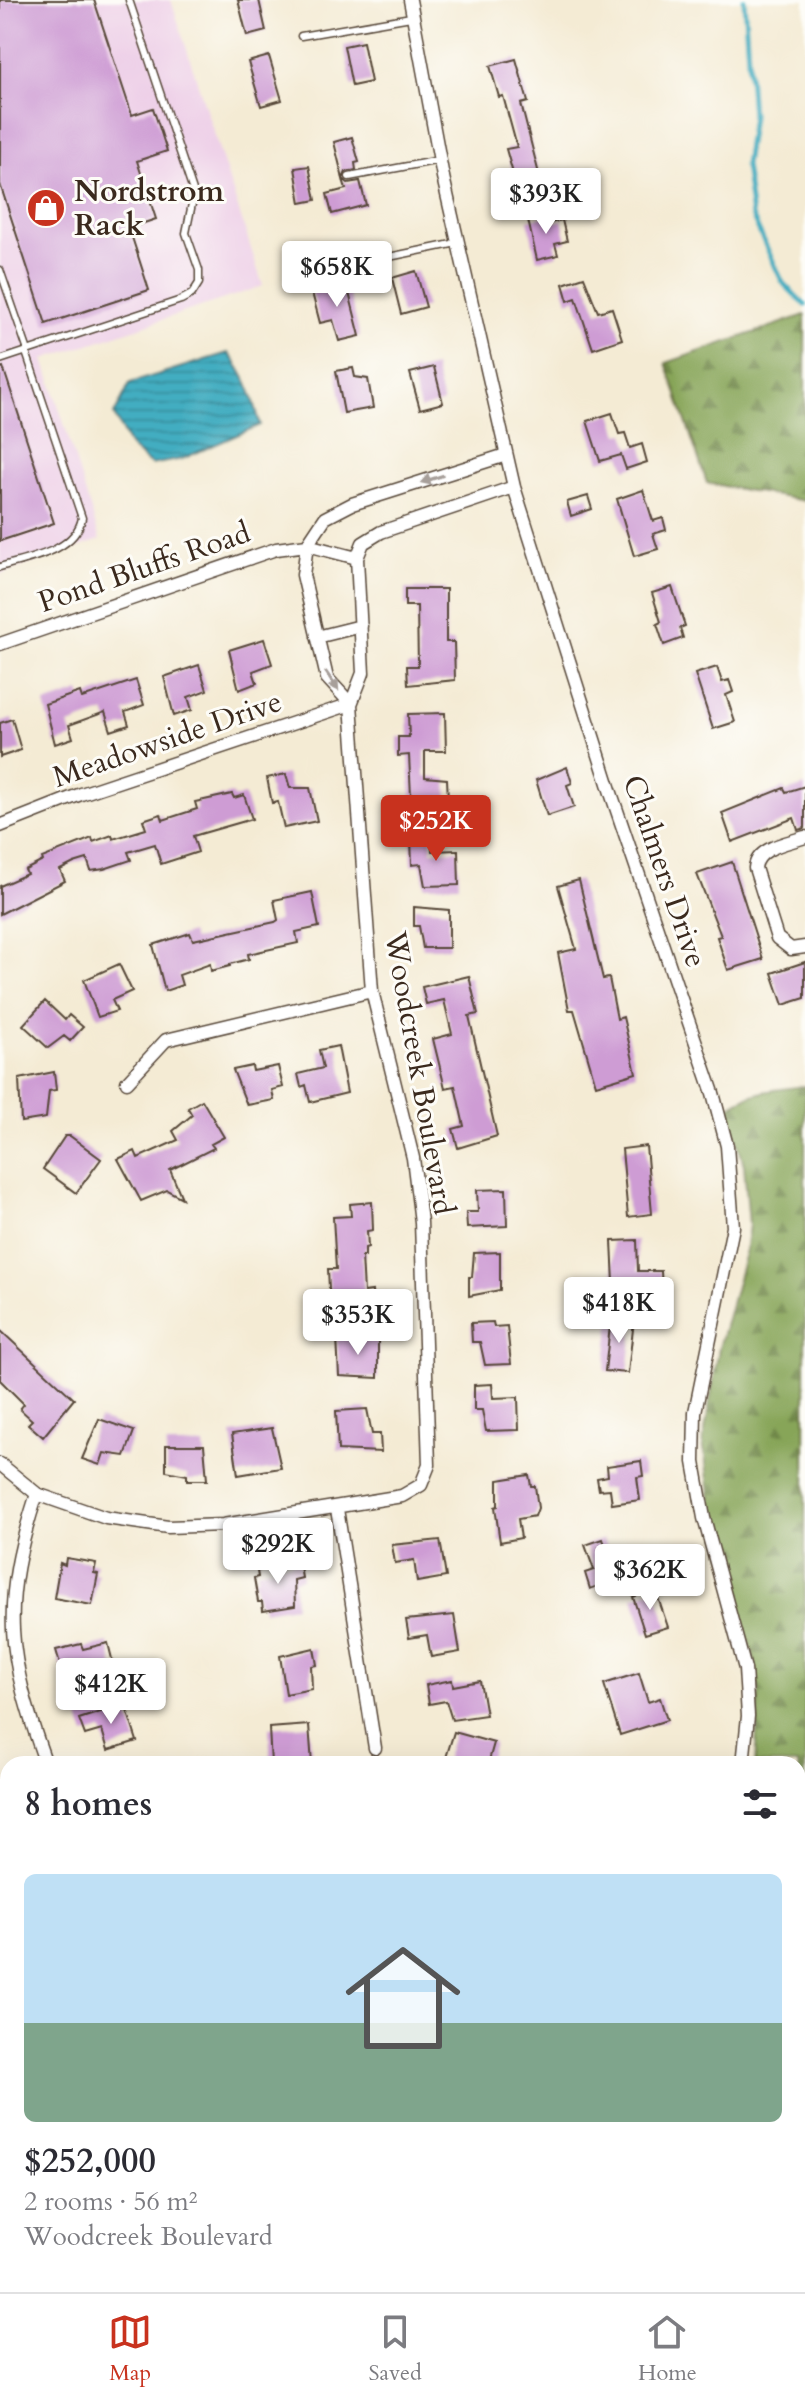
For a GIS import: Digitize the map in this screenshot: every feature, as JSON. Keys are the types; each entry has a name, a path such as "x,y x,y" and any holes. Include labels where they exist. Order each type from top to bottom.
{"street":[{"name":"Chalmers Drive","path":"410,0 457,243 514,487 611,793 713,1093 727,1146 733,1227 695,1412 694,1462 704,1518 745,1669 748,1716 744,1756"},
{"path":"351,704 327,678 303,575 307,545 325,518 352,504 506,455"},
{"path":"307,545 357,558 363,543 381,532 514,487"},
{"name":"Pond Bluffs Road","path":"0,644 276,549 307,545"},
{"name":"Woodcreek Boulevard","path":"337,1509 412,1492 421,1485 429,1465 421,1222 413,1158 372,991 351,704 363,673 357,558"},
{"path":"317,637 361,626"},
{"name":"Meadowside Drive","path":"0,826 81,794 351,704"},
{"path":"805,837 763,853 756,860 755,868 777,938 791,949 805,947"},
{"path":"127,1082 166,1040 372,991"},
{"path":"0,1464 37,1494 106,1518 168,1527 223,1525 337,1509 375,1748"},
{"path":"37,1494 16,1541 5,1603 11,1657 43,1756"}],"lane":[{"path":"0,360 181,300 192,294 199,283 199,270 186,233 194,194 129,0"},
{"path":"301,36 414,16"},
{"path":"349,177 440,160"},
{"path":"349,274 384,258 457,243"},
{"path":"0,270 82,518 79,530 60,547 0,567"}],"shaded area":[{"path":"0,0 171,0 263,286 44,359 100,540 0,574"}],"green space":[{"path":"805,315 805,501 707,483 666,363"},
{"path":"805,1086 805,1756 755,1756 759,1694 754,1660 714,1523 703,1442 719,1348 745,1253 749,1225 744,1165 728,1108 755,1094"}],"water":[{"path":"228,353 249,387 260,425 182,459 151,465 130,447 114,415 130,383"}],"building":[{"path":"0,0 94,0 132,115 153,108 167,151 137,161 156,219 129,228 149,290 46,324 0,184"},
{"path":"238,0 259,0 266,31 247,36"},
{"path":"363,42 371,82 352,86 344,46"},
{"path":"269,56 282,100 261,106 248,62"},
{"path":"516,59 528,102 521,104 540,178 516,184 506,149 517,147 503,96 499,97 490,66"},
{"path":"352,137 359,162 355,163 356,170 346,172 343,179 334,142"},
{"path":"309,166 316,200 301,203 295,168"},
{"path":"343,179 348,183 360,181 366,205 332,214 327,194 346,189"},
{"path":"548,215 550,223 562,220 567,241 555,244 558,255 537,260 528,220"},
{"path":"416,271 426,307 401,314 392,278"},
{"path":"584,277 598,312 612,308 622,339 593,349 576,298 568,301 563,284"},
{"path":"346,281 360,336 339,341 333,320 320,323 311,289"},
{"path":"3,367 54,523 0,541 0,368"},
{"path":"434,367 443,403 420,409 410,373"},
{"path":"353,368 355,377 368,379 373,408 344,413 336,371"},
{"path":"612,413 619,434 625,433 630,448 642,444 647,462 626,469 621,455 600,461 587,421"},
{"path":"643,490 653,521 663,518 666,530 653,534 658,549 634,556 617,499"},
{"path":"588,496 592,509 571,516 567,502"},
{"path":"672,587 685,626 680,628 683,638 664,645 652,593"},
{"path":"405,589 446,589 446,642 454,642 455,680 408,685 407,666 418,666 417,606 405,606"},
{"path":"264,639 272,664 253,671 257,683 239,690 229,650"},
{"path":"199,665 207,690 188,697 192,710 174,716 164,677"},
{"path":"717,667 722,682 729,680 733,692 726,695 735,722 713,729 695,674"},
{"path":"136,680 144,705 125,712 129,725 111,731 105,712 69,725 73,738 55,744 45,704 80,692 82,698"},
{"path":"445,713 446,751 425,751 425,777 447,779 449,820 424,821 419,796 411,796 409,755 398,756 398,737 409,737 408,714"},
{"path":"12,719 21,750 0,757 0,723"},
{"path":"567,767 572,783 567,785 574,807 547,816 536,780"},
{"path":"286,774 290,788 310,788 317,821 284,828 278,802 272,803 267,778"},
{"path":"805,786 805,828 798,830 794,818 732,842 722,813 784,788 786,792"},
{"path":"232,794 234,798 244,795 252,819 193,836 198,852 161,864 155,844 128,852 131,860 104,869 91,871 87,859 74,863 60,870 65,881 0,914 0,886 27,874 25,870 43,861 42,858 92,838 93,842 112,835 113,839 146,829 143,820 161,814 163,820 197,809 195,802"},
{"path":"411,838 431,838 432,851 458,850 459,885 425,886 421,864 412,865"},
{"path":"732,862 763,959 728,970 717,937 721,936 697,874"},
{"path":"579,880 603,979 609,978 617,1019 623,1017 636,1073 596,1085 574,1010 569,1010 558,953 576,949 558,886"},
{"path":"312,892 319,927 296,932 298,943 248,954 249,959 230,966 211,971 210,964 179,975 182,985 165,991 153,945 190,933 193,940 275,922 278,920 274,900"},
{"path":"414,907 449,910 449,948 423,948 419,926 414,926"},
{"path":"805,962 805,998 783,1005 772,973"},
{"path":"119,964 132,991 112,1000 117,1011 98,1017 84,980"},
{"path":"469,976 478,1014 469,1016 497,1136 458,1148 453,1129 464,1126 455,1086 445,1088 433,1039 452,1034 444,1000 426,1004 422,987"},
{"path":"45,1001 65,1020 69,1015 83,1027 70,1041 64,1036 48,1048 23,1025"},
{"path":"338,1046 347,1093 310,1102 306,1085 301,1087 298,1074 323,1068 319,1050"},
{"path":"252,1066 253,1071 278,1066 283,1087 272,1090 274,1100 247,1105 233,1070"},
{"path":"54,1072 56,1090 49,1091 46,1118 21,1122 19,1079"},
{"path":"202,1100 224,1137 211,1144 214,1148 170,1170 182,1198 167,1190 141,1201 118,1159 135,1151 138,1158 178,1140 173,1131 192,1115 188,1108"},
{"path":"65,1136 70,1136 101,1159 76,1193 43,1169"},
{"path":"646,1146 652,1214 628,1217 622,1149"},
{"path":"506,1189 507,1226 467,1228 466,1212 478,1212 477,1190"},
{"path":"372,1202 373,1230 367,1231 368,1247 365,1248 365,1256 362,1256 364,1292 372,1291 373,1310 330,1308 328,1269 336,1269 333,1217 351,1216 350,1204"},
{"path":"637,1240 638,1271 661,1271 662,1291 634,1292 634,1282 614,1283 612,1241"},
{"path":"500,1252 500,1290 469,1296 474,1253"},
{"path":"611,1317 634,1320 628,1373 605,1371"},
{"path":"493,1322 494,1327 507,1326 511,1364 485,1365 480,1342 472,1342 471,1323"},
{"path":"0,1330 74,1399 43,1437 28,1424 32,1420 20,1409 24,1404 0,1380"},
{"path":"378,1336 378,1378 339,1376 337,1338"},
{"path":"492,1384 493,1398 518,1397 519,1430 486,1431 482,1410 474,1410 474,1385"},
{"path":"367,1409 372,1434 380,1434 381,1452 338,1450 336,1411"},
{"path":"99,1419 134,1431 125,1456 104,1453 100,1465 82,1459"},
{"path":"272,1428 281,1468 238,1475 232,1434"},
{"path":"166,1445 204,1445 207,1480 187,1480 187,1475 166,1471"},
{"path":"641,1461 643,1476 637,1477 640,1500 612,1504 610,1489 599,1490 597,1478 608,1476 607,1466"},
{"path":"529,1475 531,1486 535,1486 538,1508 535,1516 518,1519 521,1538 500,1542 495,1507 498,1506 498,1480"},
{"path":"603,1539 617,1579 590,1589 585,1573 594,1570 585,1545"},
{"path":"440,1540 446,1577 417,1582 414,1560 395,1563 392,1545"},
{"path":"66,1558 96,1563 94,1573 98,1574 92,1605 54,1598 60,1563 65,1565"},
{"path":"299,1560 302,1578 294,1580 295,1606 263,1611 262,1602 258,1602 254,1578 258,1577 257,1571"},
{"path":"655,1589 668,1627 645,1634 633,1597"},
{"path":"454,1615 460,1652 431,1657 427,1635 409,1638 406,1620"},
{"path":"108,1643 116,1675 84,1683 74,1664 61,1667 56,1650 81,1644 83,1649"},
{"path":"314,1648 317,1665 311,1666 312,1689 286,1694 280,1656"},
{"path":"639,1673 648,1702 660,1698 667,1720 620,1735 604,1684"},
{"path":"452,1680 453,1686 480,1681 486,1715 452,1720 446,1701 429,1704 426,1685"},
{"path":"125,1704 137,1741 108,1750 102,1730 85,1735 79,1719"},
{"path":"309,1725 311,1756 271,1756 269,1728"},
{"path":"454,1732 494,1743 490,1756 446,1756"}],"waterway":[{"path":"744,0 752,116 745,165 752,216 783,283 805,305"}],"place":[{"name":"Nordstrom Rack","path":"46,208"}]}
